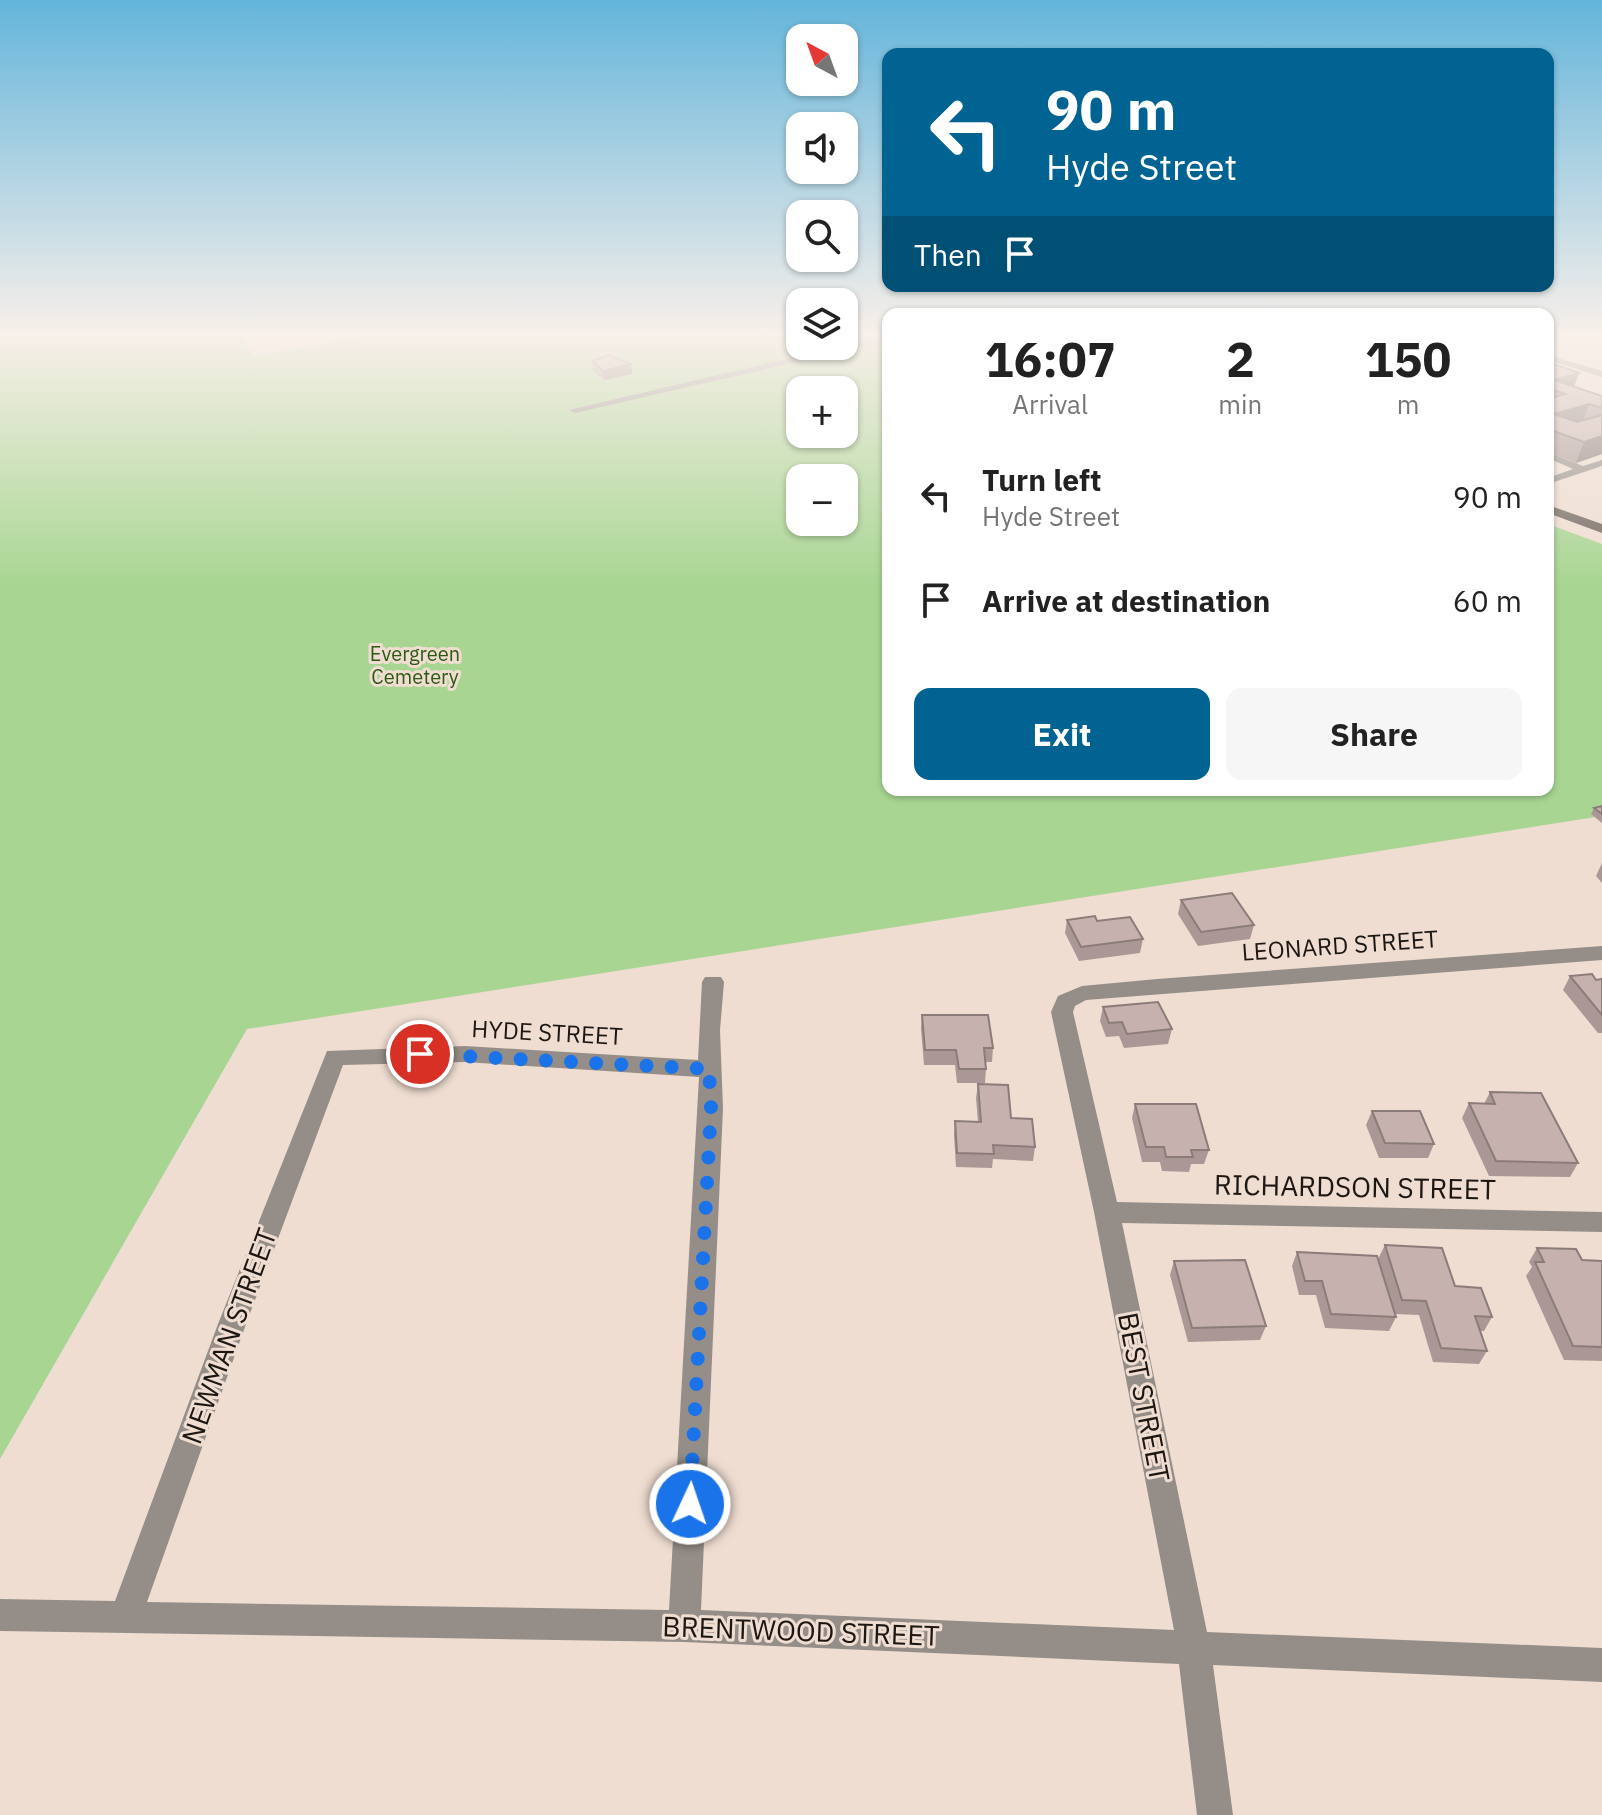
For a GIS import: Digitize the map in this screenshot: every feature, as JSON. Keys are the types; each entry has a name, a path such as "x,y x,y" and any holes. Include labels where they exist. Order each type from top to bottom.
{"main road":[{"path":"1554,511 1602,529"}],"street":[{"name":"LEONARD STREET","path":"1082,993 1602,953"},
{"path":"684,1626 711,1108 709,1069 713,982"},
{"name":"BEST STREET","path":"1082,993 1066,1001 1062,1012 1107,1212 1194,1647 1215,1815"},
{"name":"HYDE STREET","path":"335,1057 465,1054 709,1069"},
{"name":"NEWMAN STREET","path":"126,1616 232,1324 335,1057"},
{"name":"RICHARDSON STREET","path":"1107,1212 1602,1222"},
{"name":"BRENTWOOD STREET","path":"0,1615 684,1626 1602,1665"}],"lane":[{"path":"1554,458 1581,469"},
{"path":"1554,479 1602,463"}],"green space":[{"name":"Evergreen Cemetery","path":"0,417 786,417 786,448 858,448 858,417 882,417 882,796 1554,796 1554,526 1602,544 1602,816 247,1029 0,1459"}],"building":[{"path":"1554,417 1577,422 1602,417 1602,436 1584,442 1554,431"},
{"path":"1232,893 1254,925 1201,932 1181,900"},
{"path":"1095,916 1097,921 1130,917 1143,939 1081,947 1067,920"},
{"path":"1592,974 1596,980 1602,979 1602,1015 1570,976"},
{"path":"1158,1002 1172,1029 1127,1034 1122,1022 1109,1023 1103,1007"},
{"path":"922,1015 988,1015 993,1048 984,1048 986,1069 959,1069 956,1050 925,1050"},
{"path":"978,1084 1008,1085 1011,1118 1032,1119 1035,1147 993,1145 994,1154 957,1153 955,1121 981,1122"},
{"path":"1490,1092 1541,1093 1578,1163 1496,1161 1469,1103 1495,1104"},
{"path":"1135,1104 1196,1104 1209,1150 1191,1150 1193,1157 1166,1157 1164,1147 1146,1147"},
{"path":"1372,1111 1420,1111 1434,1144 1385,1143"},
{"path":"1385,1245 1442,1248 1455,1286 1481,1288 1492,1317 1475,1316 1487,1351 1441,1348 1426,1301 1402,1300"},
{"path":"1537,1248 1576,1249 1582,1260 1602,1261 1602,1347 1573,1346 1535,1262 1544,1262"},
{"path":"1297,1252 1377,1256 1396,1317 1331,1314 1322,1281 1305,1281"},
{"path":"1245,1260 1266,1326 1192,1328 1174,1261"}],"route":[{"path":"420,1054 621,1062 709,1069 711,1108 690,1504"}]}
